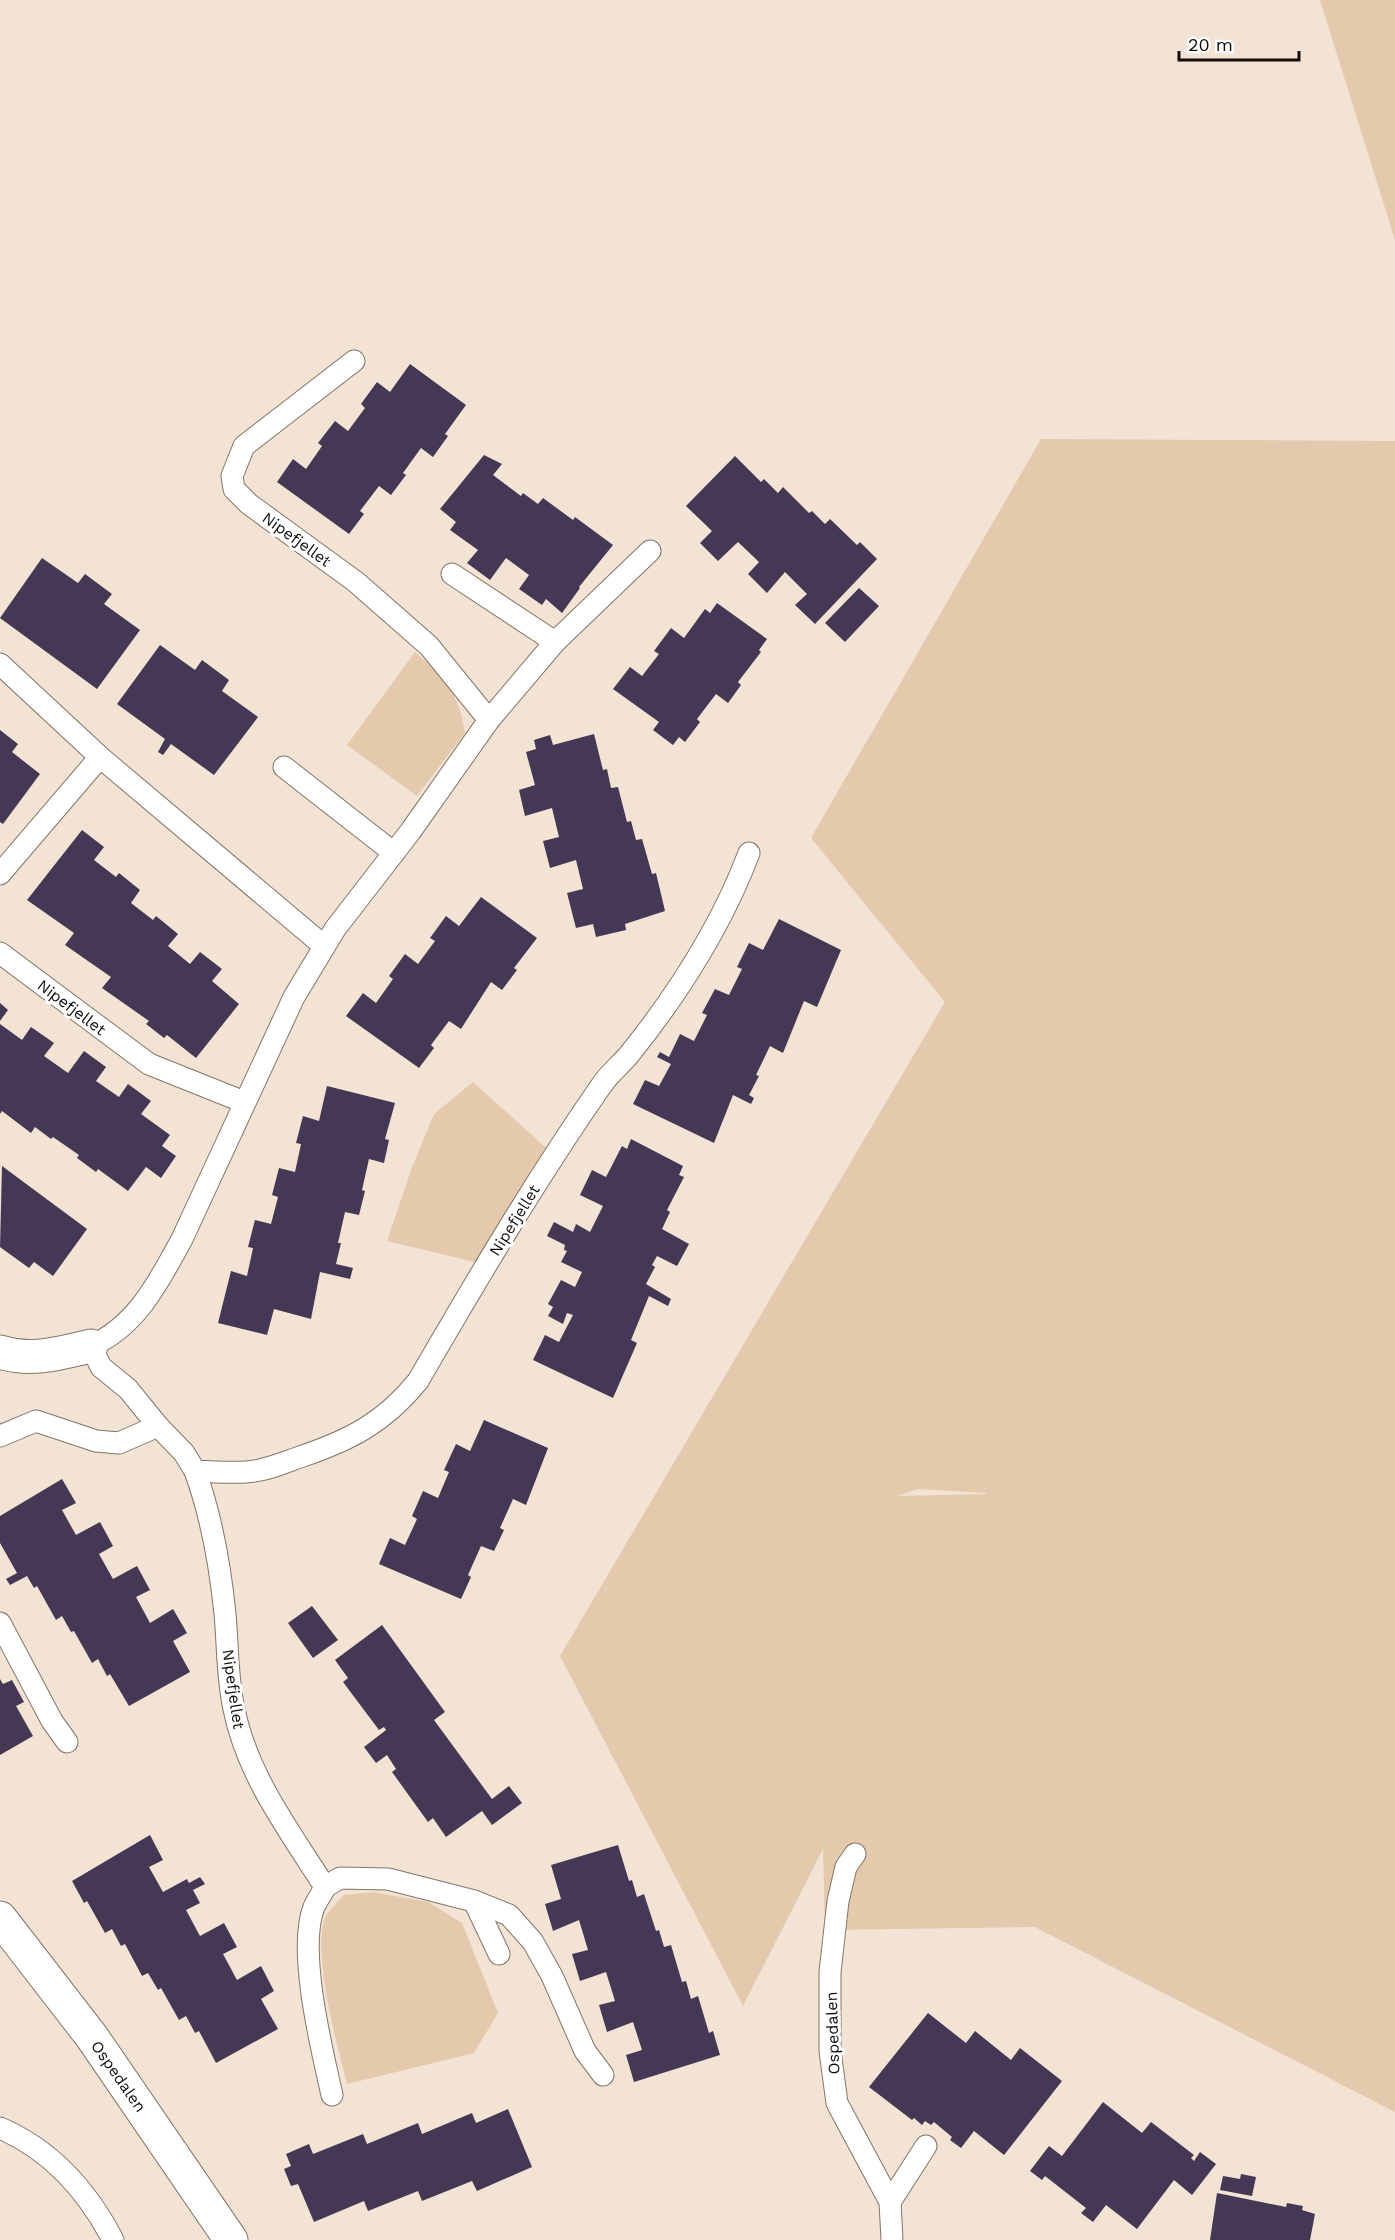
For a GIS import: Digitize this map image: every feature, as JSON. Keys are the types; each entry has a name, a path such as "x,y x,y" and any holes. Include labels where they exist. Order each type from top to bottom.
{"street":[{"path":"0,1352 28,1357 51,1356 92,1346"},
{"name":"Ospedalen","path":"0,1917 92,2037 231,2240"}],"lane":[{"name":"Nipefjellet","path":"354,361 244,446 232,476 234,489 249,504 356,582 429,646 489,720"},
{"path":"92,1346 112,1337 128,1323 154,1288 182,1239 294,997 324,946 489,720 555,642 650,551"},
{"path":"452,574 555,642"},
{"path":"0,664 100,757 324,946"},
{"path":"0,874 100,757"},
{"path":"284,767 394,853"},
{"name":"Nipefjellet","path":"195,1471 247,1472 274,1466 344,1442 365,1430 405,1397 418,1380 487,1264 586,1108 676,991 731,900 749,853"},
{"name":"Nipefjellet","path":"0,953 149,1064 244,1102"},
{"name":"Nipefjellet","path":"92,1346 102,1366 128,1389 158,1426 184,1452 195,1471 209,1508 218,1553 233,1709 241,1737 254,1770 325,1887"},
{"path":"0,1436 36,1421 96,1441 119,1443 158,1426"},
{"path":"0,1623 52,1721 67,1742"},
{"name":"Ospedalen","path":"855,1854 846,1867 838,1901 831,1972 830,2050 837,2103 890,2202 892,2240"},
{"path":"332,2095 314,2009 309,1930 313,1908 325,1887 340,1878 388,1879 474,1901 509,1915 533,1942 552,1976 585,2052 603,2075"},
{"path":"474,1901 499,1954"},
{"path":"0,2128 47,2156 71,2177 102,2219 113,2240"},
{"path":"890,2202 926,2146"}],"shaded area":[{"path":"1320,0 1395,0 1395,240"},
{"path":"1041,439 1395,441 1395,2112 1035,1927 825,1930 823,1849 743,2006 560,1656 945,1002 811,838","holes":["918,1489 986,1494 897,1496"]},
{"path":"415,652 449,687 459,707 465,733 417,796 347,745"},
{"path":"473,1082 552,1153 483,1264 387,1241 411,1170 434,1114"},
{"path":"373,1892 428,1902 462,1923 498,2013 474,2053 347,2084 323,1974 322,1931 326,1916 344,1895"}],"building":[{"path":"410,364 466,405 445,434 448,436 433,457 421,448 403,473 406,475 391,495 379,486 360,511 364,514 349,534 277,482 293,459 306,469 322,446 318,443 335,421 348,431 365,408 361,404 377,382 390,392"},
{"path":"484,455 502,464 493,475 521,496 523,493 538,504 543,498 573,520 575,517 613,545 579,587 562,613 546,599 542,605 519,589 529,575 506,558 490,580 467,563 478,550 450,530 456,522 440,509"},
{"path":"735,456 761,482 764,479 778,493 783,487 809,513 812,511 825,524 830,519 857,545 860,542 877,559 815,624 795,605 807,594 785,572 767,593 748,574 759,562 738,542 718,561 700,543 712,531 686,506"},
{"path":"42,558 78,583 85,574 112,594 104,604 140,630 97,689 0,618"},
{"path":"859,588 879,606 845,642 825,623"},
{"path":"717,603 767,639 759,650 761,652 738,682 741,685 728,703 716,694 697,719 700,722 685,742 679,737 673,745 653,730 659,722 613,689 630,667 642,676 659,654 654,651 671,628 684,638 705,609 710,613"},
{"path":"160,645 195,670 202,660 229,680 222,691 258,717 214,775 171,744 163,755 158,752 165,739 117,704"},
{"path":"0,730 18,744 12,752 40,774 3,824 0,822"},
{"path":"594,734 603,770 607,769 611,788 618,787 627,822 631,821 636,840 642,839 652,874 656,873 665,911 625,924 626,930 596,937 593,924 576,928 567,893 583,889 576,860 550,868 543,841 559,837 552,808 525,816 519,790 535,785 526,752 536,749 534,740 550,735 553,745"},
{"path":"82,830 104,847 94,860 116,877 119,873 140,890 131,903 153,920 156,916 178,934 168,946 190,964 200,952 222,969 212,981 239,1004 196,1058 167,1035 164,1038 146,1024 149,1021 102,988 111,977 65,945 74,933 27,900"},
{"path":"481,897 537,938 514,968 517,970 502,990 491,982 461,1029 449,1021 431,1045 434,1048 419,1068 346,1016 363,993 376,1003 393,979 389,976 405,954 418,964 435,941 430,938 446,916 459,926"},
{"path":"779,919 841,950 817,1007 804,1001 783,1053 770,1046 749,1095 754,1098 751,1104 733,1095 714,1143 633,1104 645,1080 659,1086 671,1064 657,1057 660,1052 669,1057 680,1034 694,1041 707,1015 702,1013 715,989 729,995 742,969 737,967 749,943 763,950"},
{"path":"0,1003 8,1010 0,1021"},
{"path":"0,1024 22,1040 31,1027 54,1043 44,1056 68,1073 84,1051 106,1067 96,1081 119,1097 128,1084 151,1101 141,1114 170,1135 162,1146 176,1156 161,1178 146,1167 128,1191 98,1169 96,1172 77,1158 79,1155 53,1137 51,1139 35,1127 31,1133 2,1111 0,1114"},
{"path":"327,1086 395,1103 385,1139 389,1140 384,1163 369,1159 359,1215 345,1212 336,1264 353,1268 350,1279 320,1272 311,1319 274,1309 267,1335 218,1323 231,1271 247,1276 253,1248 248,1247 255,1220 271,1224 278,1197 272,1195 279,1168 295,1172 301,1144 296,1143 303,1116 319,1121"},
{"path":"631,1139 683,1166 679,1175 684,1177 667,1210 670,1212 662,1229 689,1244 677,1266 657,1256 652,1265 655,1267 646,1284 671,1299 668,1306 649,1296 631,1340 637,1343 613,1398 533,1360 545,1335 559,1342 573,1315 567,1313 563,1324 548,1316 553,1307 548,1304 561,1280 575,1287 582,1272 561,1262 567,1251 564,1250 565,1245 547,1236 554,1222 573,1232 576,1224 590,1232 603,1206 580,1195 592,1170 606,1177 622,1146 627,1149"},
{"path":"2,1166 87,1229 53,1276 34,1262 29,1268 0,1247"},
{"path":"484,1420 548,1448 526,1505 513,1499 500,1528 504,1530 494,1551 481,1546 468,1575 471,1577 461,1599 379,1564 390,1538 405,1545 417,1519 412,1516 423,1491 438,1498 449,1472 444,1470 456,1444 470,1451"},
{"path":"62,1479 76,1503 62,1510 76,1535 100,1522 113,1546 99,1554 113,1579 137,1566 150,1590 136,1597 150,1623 173,1609 187,1633 173,1641 190,1672 129,1706 110,1674 107,1676 98,1659 92,1663 74,1631 71,1632 62,1616 56,1620 37,1586 34,1588 27,1576 10,1585 6,1579 17,1573 0,1543 0,1516"},
{"path":"312,1606 338,1640 313,1658 288,1623"},
{"path":"382,1625 445,1712 434,1720 492,1799 509,1786 522,1803 492,1825 482,1811 446,1837 433,1818 428,1822 392,1772 396,1769 387,1755 376,1763 364,1747 386,1730 384,1727 379,1730 343,1682 348,1678 335,1660"},
{"path":"0,1679 3,1684 12,1680 24,1702 16,1706 33,1736 0,1755"},
{"path":"150,1835 163,1860 149,1867 163,1892 187,1879 189,1883 200,1877 205,1884 193,1890 200,1903 186,1910 200,1936 224,1923 237,1947 223,1954 237,1980 261,1966 274,1991 261,1999 278,2029 216,2063 199,2031 195,2033 186,2016 179,2020 161,1988 158,1990 148,1973 142,1976 125,1944 121,1946 112,1929 105,1933 87,1901 84,1903 72,1881"},
{"path":"618,1845 629,1881 632,1880 637,1897 644,1894 656,1931 659,1930 664,1947 671,1945 682,1982 686,1981 691,1999 698,1996 709,2033 713,2031 720,2055 634,2082 626,2055 642,2050 633,2022 607,2032 599,2005 615,2001 606,1972 580,1981 572,1954 588,1950 579,1920 553,1931 545,1904 561,1899 551,1865"},
{"path":"928,2013 966,2043 975,2031 1011,2060 1020,2048 1062,2081 1004,2155 974,2131 961,2148 950,2140 952,2137 934,2122 931,2125 925,2121 922,2125 914,2118 912,2120 869,2087"},
{"path":"1103,2102 1142,2133 1151,2122 1194,2155 1191,2158 1194,2161 1200,2152 1216,2164 1192,2195 1174,2180 1137,2229 1106,2205 1093,2222 1081,2213 1086,2208 1045,2176 1042,2180 1030,2171 1049,2146 1062,2156"},
{"path":"508,2109 532,2167 477,2191 472,2181 422,2201 418,2191 368,2211 364,2201 314,2222 298,2184 291,2186 284,2169 291,2166 286,2154 309,2144 313,2154 363,2134 367,2144 418,2123 422,2134 472,2113 476,2123"},
{"path":"1241,2174 1256,2177 1252,2196 1220,2190 1223,2176 1240,2179"},
{"path":"1217,2193 1286,2207 1287,2203 1303,2206 1302,2210 1315,2214 1310,2240 1210,2240"}]}
